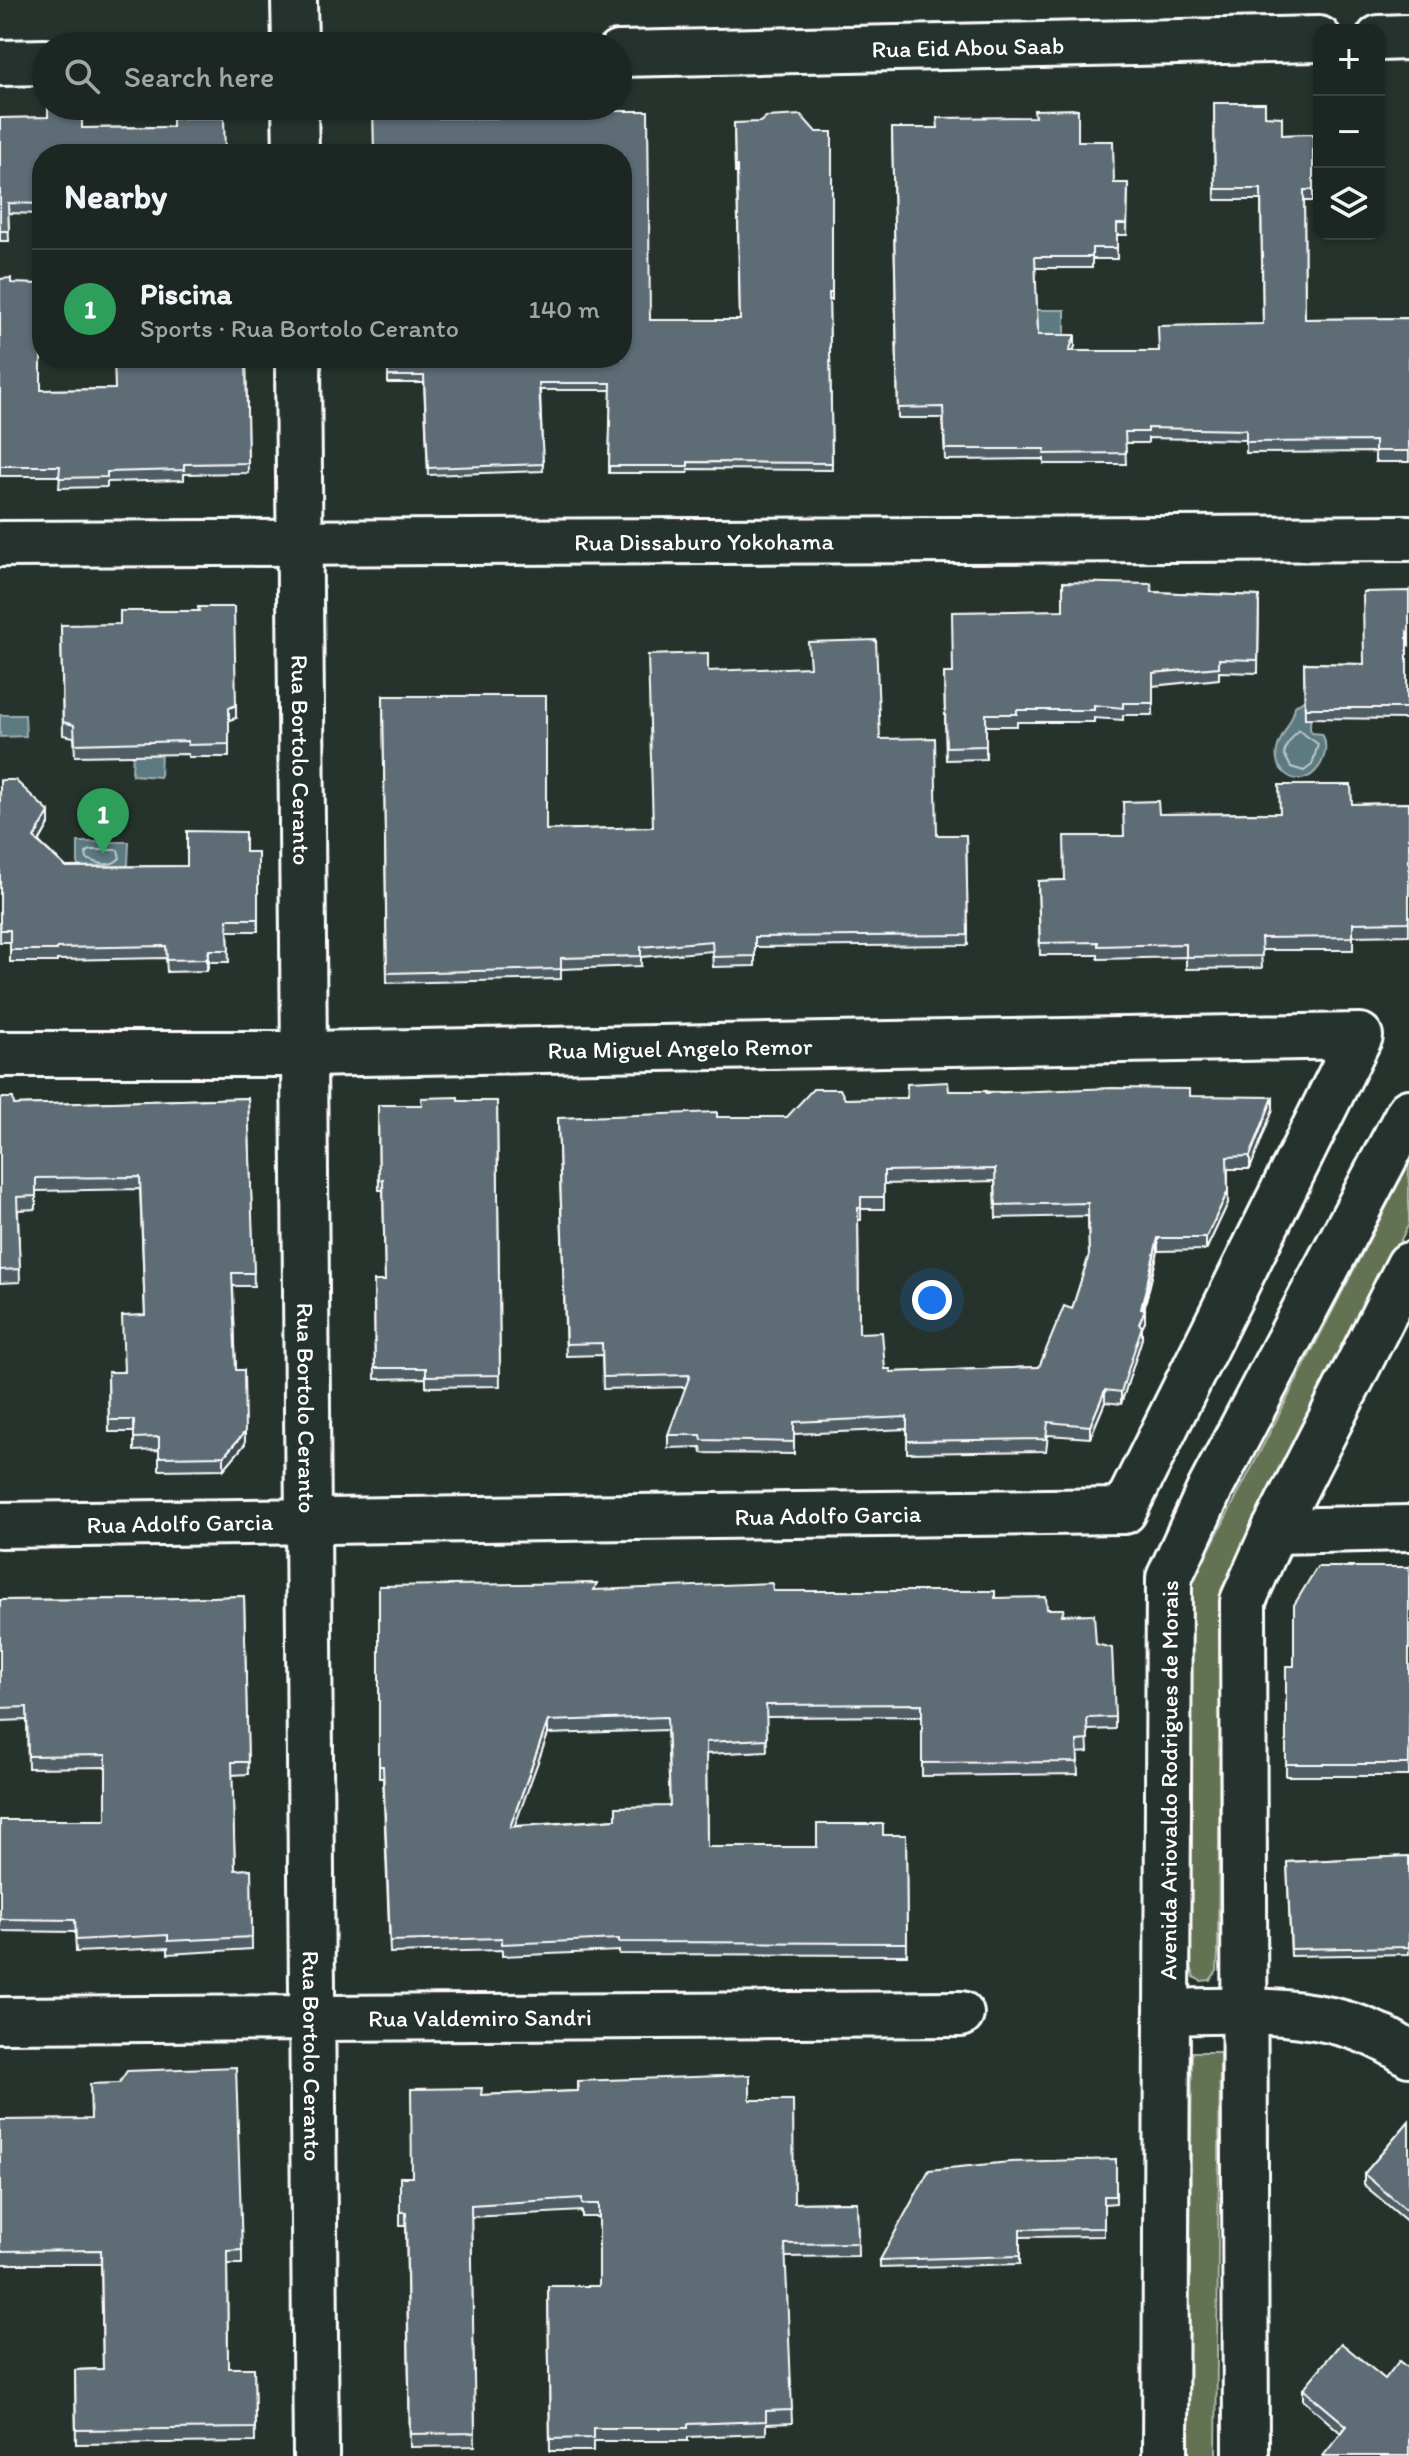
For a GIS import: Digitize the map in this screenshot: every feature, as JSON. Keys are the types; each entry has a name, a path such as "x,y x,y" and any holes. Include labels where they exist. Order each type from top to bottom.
{"street":[{"path":"294,0 295,32"},
{"path":"1385,38 1409,37"},
{"name":"Rua Eid Abou Saab","path":"632,54 1313,39"},
{"path":"0,63 32,62"},
{"path":"295,120 296,144"},
{"name":"Rua Bortolo Ceranto","path":"298,368 316,2456"},
{"name":"Rua Dissaburo Yokohama","path":"0,544 1409,538"},
{"name":"Rua Miguel Angelo Remor","path":"0,1054 304,1054 1360,1036"},
{"name":"Rua Adolfo Garcia","path":"0,1525 1124,1511 1360,1036"},
{"name":"Avenida Ariovaldo Rodrigues de Morais","path":"1165,2456 1169,1578 1218,1475 1409,1112"},
{"path":"1246,2456 1243,1601 1274,1531 1409,1265"},
{"path":"1274,1531 1409,1528"},
{"path":"1169,2012 1246,2010 1327,2018 1387,2038 1409,2054"},
{"name":"Rua Valdemiro Sandri","path":"0,2020 961,2014"}],"green space":[{"path":"1409,1163 1409,1224 1221,1590 1218,1954 1217,1971 1210,1980 1201,1981 1194,1977 1191,1967 1192,1583"},
{"path":"1192,2052 1220,2052 1216,2456 1188,2456"}],"water":[{"path":"1015,310 1065,310 1065,335 1015,336"},
{"path":"1305,699 1311,702 1310,729 1312,733 1322,734 1325,754 1315,772 1299,779 1290,777 1281,769 1277,753 1295,706"},
{"path":"0,715 25,715 26,736 0,737"},
{"path":"134,722 162,724 160,777 132,775"},
{"path":"78,842 129,842 128,865 115,872 78,868"}],"building":[{"path":"1214,103 1265,103 1265,116 1282,117 1282,135 1313,134 1313,190 1304,190 1305,319 1409,318 1409,451 1375,451 1375,441 1246,442 1246,430 1148,428 1148,432 1125,432 1126,453 1044,454 1045,449 945,449 943,407 898,408 892,128 938,128 937,118 1035,117 1034,110 1078,109 1078,141 1113,141 1114,183 1128,183 1127,224 1117,224 1117,248 1092,248 1092,257 1035,257 1038,335 1075,335 1069,351 1159,351 1158,326 1263,324 1261,189 1215,189"},
{"path":"632,111 648,111 650,320 740,320 734,123 801,115 816,132 832,132 832,293 829,293 832,463 688,462 688,466 609,466 611,383 539,383 543,464 428,468 424,376 388,376 388,368 632,368 632,144 374,144 373,120 632,120"},
{"path":"0,118 82,120 82,128 172,127 172,120 224,120 225,144 32,144 32,204 8,203 9,231 0,231"},
{"path":"11,278 11,283 32,284 32,368 41,368 41,390 115,389 114,368 246,368 248,463 184,464 184,470 107,472 107,477 59,478 60,466 0,466 0,279"},
{"path":"1063,582 1151,584 1152,592 1259,596 1258,660 1219,659 1219,667 1153,673 1153,703 1123,703 1123,708 1094,705 1094,710 1017,710 1017,714 986,714 986,746 946,747 944,673 953,673 952,612 1063,610"},
{"path":"1409,591 1407,708 1305,708 1304,663 1364,664 1363,592"},
{"path":"198,607 234,607 236,705 229,708 229,744 188,745 188,741 75,744 74,725 63,722 61,625 120,624 120,611 199,611"},
{"path":"876,640 880,739 935,738 937,835 966,835 968,935 755,937 755,956 713,957 712,941 641,947 641,956 561,958 561,969 387,973 383,696 546,696 546,830 653,827 648,655 708,653 708,671 810,667 808,642"},
{"path":"2,780 15,780 49,812 34,838 66,867 187,866 187,831 245,832 245,852 258,852 258,919 227,919 229,950 209,950 207,959 167,960 166,946 10,950 10,930 0,930"},
{"path":"1279,785 1351,785 1352,804 1409,803 1409,922 1353,923 1353,937 1261,938 1262,956 1186,957 1186,944 1098,946 1098,942 1040,943 1038,881 1065,880 1064,836 1124,836 1123,802 1158,801 1159,814 1280,813"},
{"path":"948,1082 949,1091 986,1093 1112,1088 1189,1089 1189,1096 1273,1097 1250,1156 1227,1157 1228,1191 1206,1238 1158,1238 1141,1309 1145,1310 1139,1324 1142,1326 1121,1392 1105,1390 1090,1426 1048,1422 1046,1439 907,1441 907,1417 794,1422 794,1442 702,1440 701,1435 668,1435 690,1375 603,1377 602,1343 566,1344 558,1118 717,1112 717,1117 787,1117 813,1089 840,1089 845,1099 907,1098 907,1084","holes":["995,1169 996,1205 1088,1203 1089,1255 1072,1309 1064,1306 1039,1367 891,1372 885,1369 882,1332 859,1333 858,1208 861,1208 861,1197 884,1197 884,1171"]},
{"path":"458,1097 458,1101 497,1101 500,1375 426,1376 426,1368 375,1368 374,1281 385,1281 378,1105 422,1105 421,1098"},
{"path":"0,1098 13,1098 14,1105 248,1098 254,1273 232,1273 236,1370 244,1370 245,1432 224,1456 159,1457 159,1437 134,1438 134,1420 109,1420 108,1372 124,1372 122,1316 145,1315 140,1177 36,1178 36,1196 17,1197 20,1269 0,1270"},
{"path":"1317,1567 1409,1567 1409,1764 1286,1764 1286,1666 1294,1666 1294,1605"},
{"path":"597,1583 594,1590 772,1583 773,1591 995,1591 995,1598 1046,1597 1047,1609 1064,1609 1062,1615 1094,1614 1096,1644 1112,1648 1115,1717 1087,1718 1088,1740 1077,1741 1078,1762 922,1763 922,1704 766,1705 767,1739 706,1742 707,1847 817,1847 817,1824 883,1824 883,1835 906,1835 907,1943 619,1942 619,1939 502,1944 502,1938 390,1941 383,1766 379,1766 379,1586","holes":["667,1717 670,1806 616,1807 616,1819 510,1827 548,1721"]},
{"path":"244,1596 248,1762 232,1762 235,1870 251,1869 252,1937 168,1941 168,1935 76,1940 75,1920 0,1919 0,1820 106,1820 106,1755 28,1756 27,1707 0,1708 0,1600"},
{"path":"1409,1856 1409,1947 1291,1949 1287,1862"},
{"path":"236,2067 242,2250 227,2251 228,2368 254,2368 255,2428 76,2430 75,2370 103,2369 101,2250 0,2251 0,2120 91,2119 90,2084 119,2083 127,2071"},
{"path":"750,2075 750,2100 793,2100 794,2203 857,2202 858,2243 785,2244 792,2410 766,2411 766,2421 688,2424 688,2428 593,2428 593,2438 550,2439 548,2286 599,2286 599,2204 582,2204 582,2198 471,2205 475,2433 410,2434 406,2212 400,2212 400,2177 412,2177 411,2089 482,2088 481,2095 578,2091 577,2081"},
{"path":"1409,2121 1409,2212 1364,2174"},
{"path":"1116,2159 1116,2196 1104,2196 1104,2228 1020,2229 1020,2256 880,2260 929,2170 1010,2162"},
{"path":"1341,2343 1385,2379 1399,2361 1409,2369 1409,2456 1323,2456 1347,2426 1303,2389"}],"place":[{"name":"Piscina","path":"103,854"}]}
